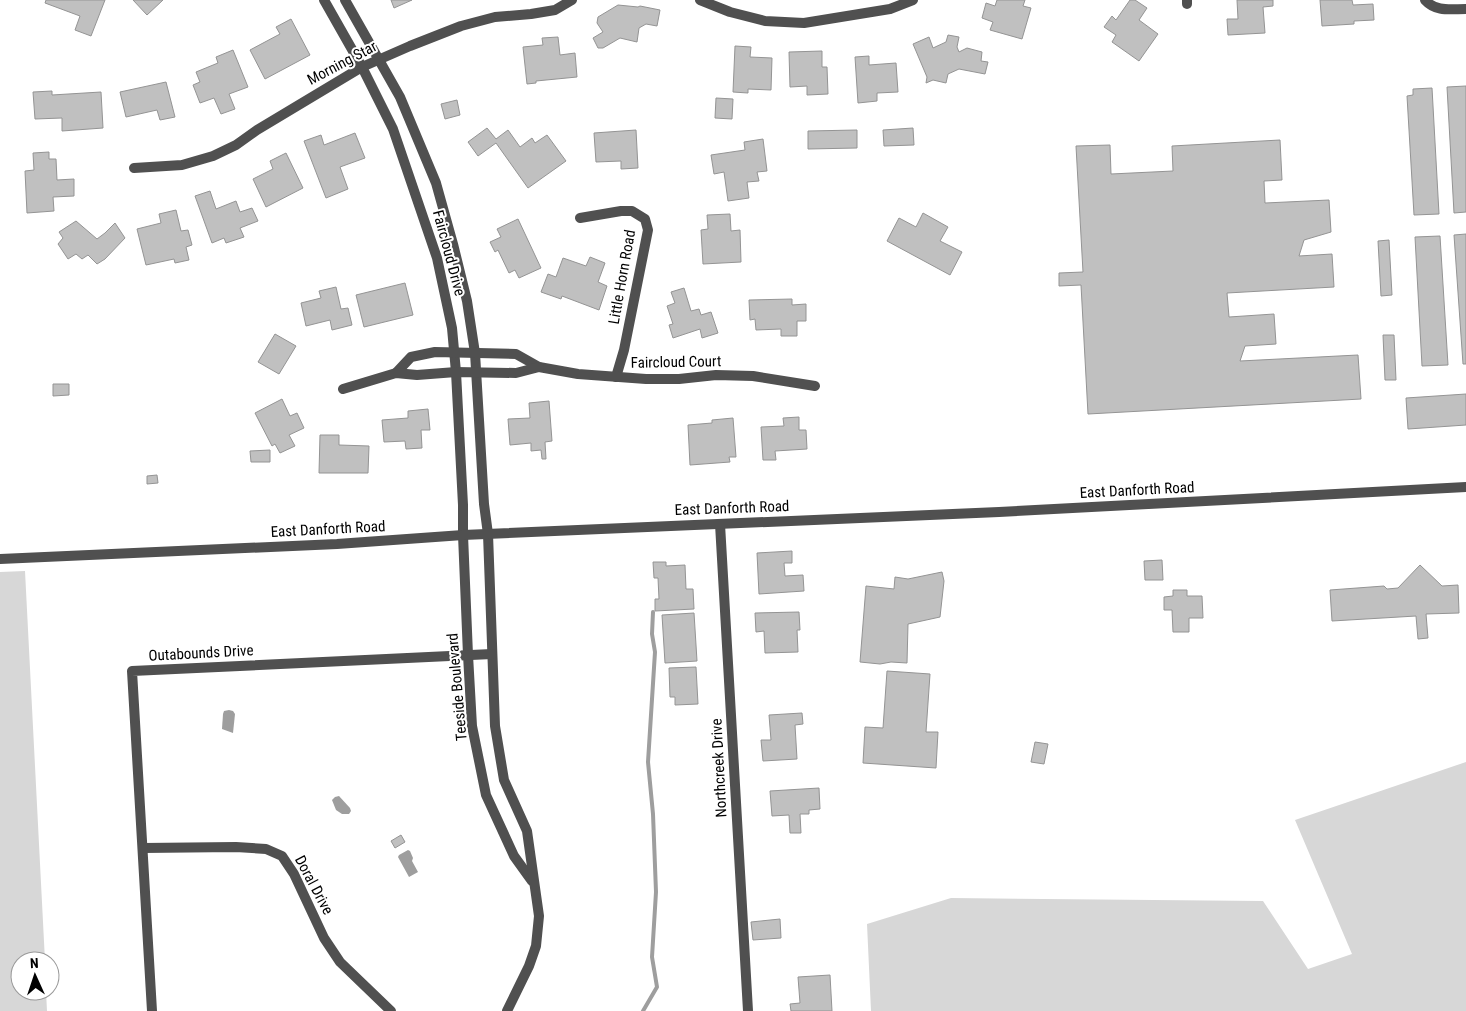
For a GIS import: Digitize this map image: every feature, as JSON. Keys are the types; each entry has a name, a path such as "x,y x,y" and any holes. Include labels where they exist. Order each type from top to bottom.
{"street":[{"name":"Faircloud Drive","path":"324,0 362,67 393,129 434,249 452,328 464,505 463,535"},
{"name":"Faircloud Drive","path":"345,0 400,97 436,183 467,301 478,372 484,504 488,534"},
{"name":"Morning Star","path":"134,168 182,165 213,156 236,145 257,130 362,67 378,60 461,26 496,18 555,10 572,0"},
{"path":"700,0 730,12 765,21 804,23 890,9 913,0"},
{"path":"1425,0 1432,7 1466,9"},
{"name":"Little Horn Road","path":"580,218 632,211 645,219 648,230 624,350 616,377"},
{"name":"Faircloud Court","path":"396,373 411,357 435,352 454,352 516,354 539,367 578,374 662,379 716,375 753,376 815,386"},
{"name":"Faircloud Court","path":"343,389 396,373 417,375 456,372 516,373 539,367"},
{"name":"East Danforth Road","path":"0,559 337,544 463,535 999,512 1466,486"},
{"name":"Northcreek Drive","path":"720,524 748,1011"},
{"name":"Teeside Boulevard","path":"488,534 495,726 504,780 526,831 539,916 536,946 529,966 507,1011"},
{"name":"Teeside Boulevard","path":"463,535 472,726 486,794 514,856 534,884"},
{"name":"Outabounds Drive","path":"152,1011 132,671 492,654"},
{"name":"Doral Drive","path":"143,848 236,846 266,848 282,856 294,874 324,938 340,962 391,1011"}],"shaded area":[{"path":"25,571 44,951 10,951 10,1001 46,1001 47,1011 0,1011 0,572"},
{"path":"229,710 235,714 233,733 222,729 224,711"},
{"path":"1466,762 1466,1011 871,1011 867,924 951,898 1263,901 1308,969 1352,954 1295,820"},
{"path":"339,796 350,808 349,814 342,814 336,810 332,800"},
{"path":"408,850 418,872 409,877 398,857"}],"building":[{"path":"46,0 105,0 91,36 75,30 80,16 45,3"},
{"path":"133,0 163,0 147,15"},
{"path":"391,0 412,0 394,8"},
{"path":"997,0 1025,0 1023,6 1031,8 1022,39 990,30 993,22 982,18 986,3 995,6"},
{"path":"1130,0 1135,0 1147,8 1139,20 1158,34 1139,61 1112,42 1116,35 1104,27 1112,16 1116,20"},
{"path":"1237,0 1273,0 1273,6 1263,7 1265,33 1228,35 1227,19 1238,19"},
{"path":"1320,0 1352,0 1353,5 1373,4 1374,20 1354,21 1354,24 1322,26"},
{"path":"618,5 640,6 660,10 657,26 646,24 639,28 637,42 620,38 603,48 598,48 593,38 603,32 597,23 598,17"},
{"path":"291,19 310,55 265,79 250,50 280,34 276,27"},
{"path":"948,35 959,37 957,47 959,52 967,48 982,52 981,61 988,62 985,74 959,69 948,74 946,83 933,80 926,83 927,77 913,44 929,37 933,48 946,42"},
{"path":"558,37 560,55 575,53 577,77 536,81 536,83 527,84 523,47 543,45 542,38"},
{"path":"735,46 751,47 750,57 772,58 771,90 748,89 748,93 733,92"},
{"path":"233,50 248,87 229,94 235,109 221,114 214,98 200,103 193,85 200,82 196,72 218,63 216,57"},
{"path":"822,51 822,67 827,67 828,94 807,95 807,86 790,87 789,52"},
{"path":"869,56 869,65 896,63 898,92 877,93 877,101 858,103 855,57"},
{"path":"166,82 175,117 160,120 157,110 126,117 120,92"},
{"path":"1466,86 1466,212 1454,213 1447,87"},
{"path":"1432,88 1439,214 1414,215 1407,96 1413,95 1413,89"},
{"path":"52,91 52,95 101,92 103,128 62,131 62,118 35,119 33,92"},
{"path":"716,98 733,99 732,119 715,118"},
{"path":"457,100 460,115 445,119 441,104"},
{"path":"487,128 496,139 508,130 520,147 532,138 535,143 547,135 566,161 528,188 496,143 478,156 468,142"},
{"path":"913,128 914,145 884,146 883,130"},
{"path":"636,130 638,168 621,169 621,161 596,162 594,133"},
{"path":"857,130 857,148 808,149 808,131"},
{"path":"355,133 365,158 340,167 348,189 326,198 304,141 321,135 324,145"},
{"path":"763,139 767,171 757,172 759,181 747,182 749,198 728,201 724,172 714,174 711,155 745,150 744,142"},
{"path":"1280,140 1282,180 1264,181 1265,203 1329,200 1331,232 1304,240 1299,256 1332,254 1334,287 1227,293 1229,317 1274,314 1276,344 1245,346 1240,361 1358,355 1361,399 1088,414 1081,285 1059,286 1059,273 1083,272 1076,146 1110,145 1111,174 1173,171 1172,146"},
{"path":"49,152 49,159 56,159 57,180 74,179 74,196 53,197 54,211 27,213 25,171 34,170 33,153"},
{"path":"286,153 303,188 266,207 253,179 273,169 270,161"},
{"path":"210,191 216,209 236,201 240,212 252,208 258,221 240,228 244,237 226,243 224,238 212,243 195,196"},
{"path":"176,210 181,231 188,230 192,245 186,247 189,260 175,263 174,259 146,265 137,229 161,223 159,214"},
{"path":"923,213 948,227 940,241 962,252 950,275 887,241 899,218 916,227"},
{"path":"730,214 731,231 740,230 741,262 703,264 701,230 708,229 707,215"},
{"path":"518,219 541,268 519,278 515,270 509,273 498,250 495,252 490,242 501,237 497,229"},
{"path":"76,221 97,239 115,223 125,238 105,259 97,264 88,255 82,259 76,254 68,259 58,244 63,238 59,232"},
{"path":"1466,234 1466,364 1463,364 1454,235"},
{"path":"1440,236 1448,365 1422,366 1415,237"},
{"path":"1389,240 1392,295 1381,296 1378,241"},
{"path":"590,257 605,263 598,282 607,286 599,310 562,296 561,299 541,292 548,274 556,277 563,258 586,266"},
{"path":"405,283 413,315 364,327 356,295"},
{"path":"336,287 341,309 348,308 352,325 332,330 330,320 306,326 301,303 321,298 319,291"},
{"path":"684,288 691,311 699,309 701,315 711,312 718,333 702,338 700,329 673,338 669,325 673,324 667,306 675,303 671,292"},
{"path":"792,299 792,305 806,304 806,321 797,321 797,336 781,336 781,329 756,330 755,319 750,320 749,300"},
{"path":"275,334 296,346 279,374 258,362"},
{"path":"1383,335 1394,335 1396,380 1385,380"},
{"path":"53,384 69,384 69,395 53,396"},
{"path":"1466,394 1466,425 1408,429 1406,398"},
{"path":"282,399 290,416 297,413 304,428 289,435 295,446 280,453 275,444 272,446 255,413"},
{"path":"549,401 552,441 545,442 546,459 542,459 541,450 531,451 531,443 510,445 508,419 530,418 529,403"},
{"path":"428,409 430,430 421,430 422,448 406,449 405,441 384,442 382,420 408,418 408,411"},
{"path":"799,417 799,430 806,430 807,449 775,451 776,460 763,460 761,427 784,426 783,418"},
{"path":"733,418 736,457 729,457 730,462 690,465 688,425 712,423 712,420"},
{"path":"320,435 339,435 339,445 369,446 368,473 319,473"},
{"path":"270,450 270,462 251,462 250,451"},
{"path":"157,475 158,483 147,484 147,476"},
{"path":"792,551 792,563 784,563 785,576 803,575 804,591 759,594 757,553"},
{"path":"1162,560 1163,580 1145,580 1144,561"},
{"path":"653,562 666,562 666,566 685,565 686,589 693,589 694,609 655,611 655,599 659,599 658,578 654,578"},
{"path":"1420,565 1442,586 1458,585 1459,613 1426,614 1428,638 1418,639 1416,616 1332,621 1330,590 1384,586 1387,589 1398,588"},
{"path":"942,572 944,581 940,617 908,624 907,663 891,662 880,664 860,662 866,586 894,589 895,577 908,579"},
{"path":"1173,590 1187,590 1187,596 1202,596 1203,618 1189,618 1189,632 1173,632 1172,610 1164,610 1164,597 1173,596"},
{"path":"799,612 800,630 797,630 798,652 765,653 764,631 756,632 755,613"},
{"path":"694,613 697,661 665,663 662,615"},
{"path":"696,667 698,704 675,705 675,697 670,697 669,668"},
{"path":"887,671 930,674 926,732 938,732 936,768 863,763 865,727 883,728"},
{"path":"802,713 803,724 795,725 797,759 763,761 761,740 771,740 769,715"},
{"path":"1035,742 1048,744 1044,764 1031,762"},
{"path":"819,788 820,809 809,810 809,814 800,814 801,833 790,833 789,815 772,816 770,791"},
{"path":"401,835 405,842 395,848 391,841"},
{"path":"780,919 781,938 753,940 751,922"},
{"path":"830,975 832,1011 791,1011 790,1004 800,1003 798,977"}],"waterway":[{"path":"643,1011 657,987 652,957 656,892 653,814 648,762 655,652 652,634 653,612"}]}
